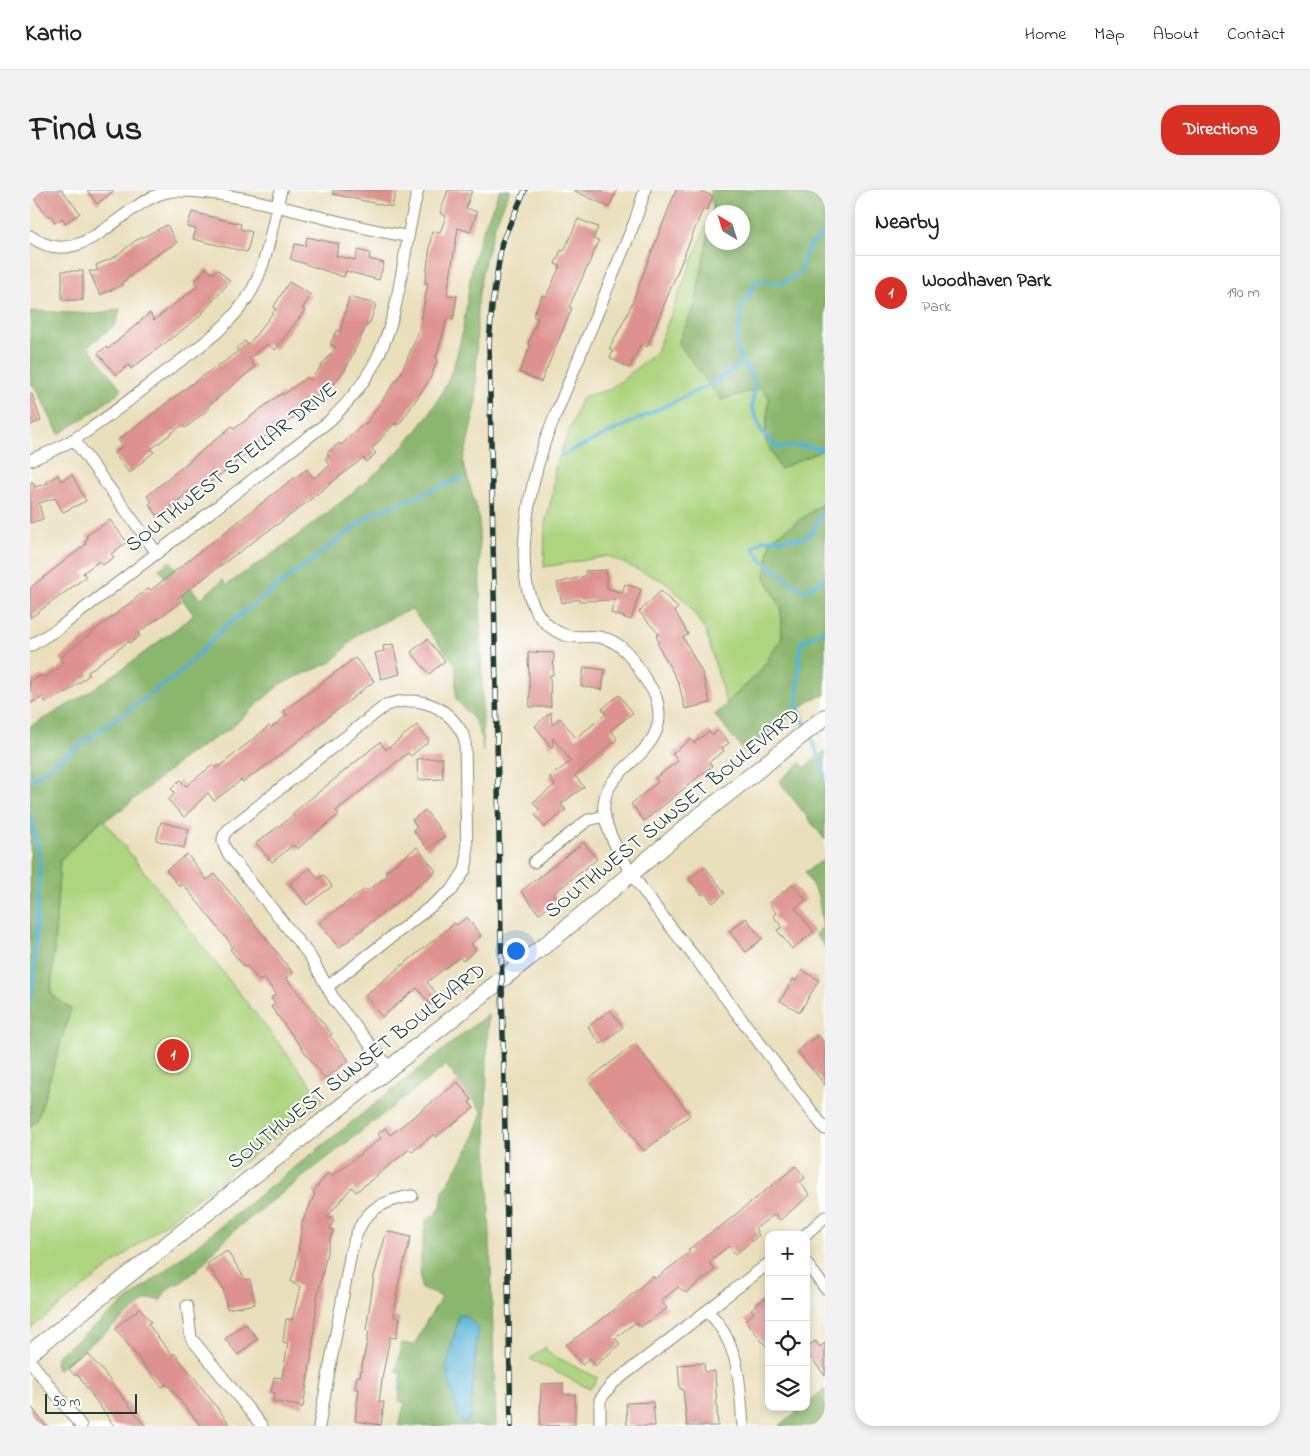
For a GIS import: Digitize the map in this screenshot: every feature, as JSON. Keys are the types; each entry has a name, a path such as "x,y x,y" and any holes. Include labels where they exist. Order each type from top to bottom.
{"main road":[{"name":"SOUTHWEST SUNSET BOULEVARD","path":"30,1353 389,1068 825,717"}],"street":[{"path":"30,460 74,440 126,403 229,321 250,293 261,268 281,190"},
{"name":"SOUTHWEST STELLAR DRIVE","path":"30,646 59,628 328,422 353,397 375,365 391,329 406,236 418,190"},
{"path":"644,190 635,221 546,438 537,466 527,514 526,578 528,595 539,615 550,627 564,635 611,640 623,648 633,658 656,697 658,718 654,737 644,752 615,776 607,791 604,809 610,838 642,888 825,1129"},
{"path":"30,236 54,246 80,244 100,234 135,207 158,195 170,192 205,191 277,205 406,236"},
{"path":"74,440 157,553"},
{"path":"328,987 452,890 465,870 468,850 467,757 465,739 460,727 446,712 428,702 413,700 386,705 228,829 222,838 223,845 229,855 310,956 335,1001 389,1068"},
{"path":"534,862 588,820 605,816"},
{"path":"320,1426 351,1252 358,1229 363,1220 380,1204 412,1196"},
{"path":"809,1231 825,1217"},
{"path":"600,1426 600,1400 604,1391 765,1266"},
{"path":"810,1268 825,1288"},
{"path":"187,1306 191,1338 262,1426"},
{"path":"708,1312 732,1344 739,1373 743,1426"},
{"path":"30,1362 81,1426"}],"green space":[{"path":"500,190 510,190 495,225 482,272 477,308 476,405 463,462 479,518 483,752 481,736 475,721 456,699 456,665 411,609 358,634 332,662 280,684 231,728 185,757 123,808 104,821 102,819 60,860 51,994 71,1009 37,1121 30,1127 30,726 94,688 135,660 194,615 159,569 170,561 200,599 223,580 226,585 303,531 348,496 404,446 434,407 446,385 455,361 463,326 474,258"},
{"path":"710,190 825,190 825,449 780,469 765,439 769,397 761,388 721,400 678,343 695,305 705,250 750,250 750,205 712,205"},
{"path":"705,228 705,250 695,305 678,343 761,388 769,397 765,439 780,469 825,449 825,502 771,540 765,577 781,608 782,638 759,673 726,703 706,632 691,608 667,583 608,556 544,567 545,524 553,493 555,468 582,397 608,390 656,352"},
{"path":"120,309 116,324 88,346 122,390 89,415 59,434 33,384 30,385 30,311 96,314"},
{"path":"825,502 825,695 812,699 745,752 715,715 759,673 782,638 781,608 765,577 771,540"},
{"path":"825,751 825,840 779,781 801,763 804,768"},
{"path":"103,819 323,1100 30,1329 30,1127 37,1121 71,1009 51,994 60,860"},
{"path":"825,859 825,947 815,934 823,927 818,896 805,872"},
{"path":"488,1014 486,1112 496,1426 398,1426 405,1403 399,1401 401,1372 396,1371 402,1343 415,1345 424,1325 442,1297 421,1289 420,1263 426,1221 436,1214 441,1206 443,1192 472,1142 483,1112 446,1065 235,1230 194,1273 170,1287 161,1300 148,1299 57,1370 55,1362 57,1356"},
{"path":"545,1347 550,1354 598,1378 590,1389 530,1359"},
{"path":"825,1389 825,1426 779,1426 798,1411 810,1411 810,1401"}],"water":[{"path":"459,1314 468,1317 478,1328 470,1418 463,1424 459,1420 446,1369"}],"building":[{"path":"30,190 62,190 80,213 66,223 62,218 56,223 50,215 48,217 30,193"},
{"path":"87,190 115,190 97,204"},
{"path":"333,190 396,190 392,207 333,194"},
{"path":"448,190 472,190 466,208 477,212 470,232 458,228 447,295 457,296 453,320 447,319 436,358 438,359 430,379 399,425 395,423 372,449 376,453 367,462 363,458 293,513 217,568 178,598 181,602 138,633 140,636 130,643 129,641 88,672 89,675 67,692 45,702 43,697 30,704 30,681 43,675 45,678 64,664 60,658 149,588 151,590 286,484 307,469 314,478 330,465 325,459 329,456 327,453 339,443 341,445 364,423 365,425 401,373 419,331 428,283 425,283 432,231 440,233 446,216 440,213"},
{"path":"573,190 617,190 609,207"},
{"path":"676,190 697,190 713,196 709,205 705,205 705,210 703,209 647,347 641,344 629,368 610,358 613,351 609,349 628,313"},
{"path":"192,212 241,224 240,229 252,232 247,252 193,239 196,229 187,227"},
{"path":"578,219 598,227 593,239 599,241 569,307 572,308 541,382 519,372 531,345 528,344 538,318 533,316 542,295 546,297 560,266 555,264 561,250 564,251"},
{"path":"167,225 177,243 151,258 122,283 123,285 100,295 89,271 98,271 96,265 115,257 135,241"},
{"path":"307,237 339,244 336,256 355,260 358,250 370,253 369,259 384,263 379,280 346,271 344,277 290,259 295,244 305,246"},
{"path":"206,268 213,274 217,269 230,281 199,317 131,369 129,365 116,375 98,353 106,347 108,349 150,313 154,320 198,286 194,282"},
{"path":"62,271 83,271 83,300 62,300"},
{"path":"289,282 311,295 302,309 305,310 275,350 267,344 249,359 255,367 185,428 182,425 151,449 154,452 129,473 114,453 123,446 118,440 238,351 236,348 245,341 248,345 276,309 273,308"},
{"path":"349,297 376,304 370,323 368,323 345,370 333,385 314,398 317,401 286,423 285,421 249,449 251,451 194,495 190,490 159,518 149,504 152,502 147,496 232,426 234,429 307,377 310,380 336,347 330,344 337,330 340,332"},
{"path":"32,394 41,421 30,425 30,395"},
{"path":"58,475 61,481 72,475 86,501 63,512 55,498 39,503 43,519 30,523 30,482 33,482 35,487 48,483 47,481"},
{"path":"110,520 127,542 111,554 114,557 103,565 99,561 83,573 86,577 30,618 30,588 86,544 84,542 88,539 86,536"},
{"path":"606,570 607,588 622,593 625,584 641,589 631,620 611,613 615,600 579,601 579,599 562,603 557,583 585,576 585,571"},
{"path":"661,591 678,608 675,611 688,634 683,637 702,672 710,703 685,709 679,684 657,643 659,642 656,636 659,634 639,612"},
{"path":"427,639 445,661 429,674 411,652"},
{"path":"393,644 400,674 381,679 375,653 384,651 383,646"},
{"path":"528,652 554,653 553,675 550,675 551,707 530,707"},
{"path":"355,658 374,681 271,762 243,782 241,780 214,801 208,793 184,817 168,800 175,793 171,789 180,780 186,786 213,765 216,768 220,766 269,726 271,728 287,715 284,711"},
{"path":"584,667 605,670 602,690 581,686"},
{"path":"619,695 633,713 611,730 617,739 575,776 584,787 561,804 566,810 544,827 535,815 540,811 533,802 555,785 549,778 571,761 553,738 552,748 535,726 551,712 552,725 560,718 576,738 606,714 602,709"},
{"path":"417,725 429,741 411,756 408,753 342,806 336,811 339,814 297,849 293,845 272,862 256,843 294,815 293,813 380,742 386,750"},
{"path":"719,730 729,743 722,748 724,751 709,762 712,766 644,821 631,804 658,782 655,778 678,761 672,754 691,739 694,743 709,731 712,735"},
{"path":"442,758 443,779 418,780 417,759"},
{"path":"425,810 445,836 428,849 413,830 417,827 412,820"},
{"path":"161,822 189,829 184,848 156,840"},
{"path":"584,842 597,859 553,894 557,899 539,914 521,891"},
{"path":"417,847 436,871 339,948 319,923 365,889 367,891 388,875 385,872"},
{"path":"187,854 207,880 215,874 276,951 293,973 286,978 332,1034 330,1036 349,1060 325,1079 271,1007 275,1004 271,998 276,994 264,978 259,981 247,966 245,968 230,949 232,947 230,943 204,910 183,884 180,887 166,870"},
{"path":"705,867 725,893 713,903 705,893 702,895 689,879"},
{"path":"310,868 319,879 324,875 332,886 307,905 290,884"},
{"path":"793,884 806,900 795,908 814,932 792,949 777,930 782,927 773,915 776,913 769,903"},
{"path":"467,917 481,936 471,944 476,950 463,961 460,957 427,982 440,998 431,1005 417,988 382,1017 365,995 455,923 457,925"},
{"path":"746,918 762,939 746,952 729,931"},
{"path":"802,970 819,980 800,1012 780,1001 793,979 796,981"},
{"path":"610,1010 623,1027 601,1044 588,1027"},
{"path":"818,1035 825,1044 825,1085 797,1051"},
{"path":"635,1044 690,1115 644,1151 588,1080"},
{"path":"458,1082 472,1100 469,1102 474,1108 436,1137 434,1134 412,1152 410,1149 356,1192 352,1187 327,1217 334,1220 330,1229 334,1230 330,1239 317,1298 312,1354 303,1407 273,1401 275,1393 271,1392 274,1377 282,1378 288,1343 283,1342 286,1319 292,1320 300,1287 291,1282 296,1265 301,1225 315,1194 313,1192 328,1173 332,1176 381,1138 378,1134 385,1128 390,1135"},
{"path":"796,1166 805,1178 800,1182 810,1195 780,1220 775,1214 755,1229 759,1235 735,1255 729,1246 712,1259 709,1262 715,1270 686,1293 678,1287 661,1301 667,1308 641,1327 636,1322 615,1338 620,1344 595,1366 590,1358 582,1365 566,1345 614,1310 653,1276 655,1279 690,1252 688,1250"},
{"path":"387,1231 411,1237 398,1285 394,1317 400,1318 396,1338 390,1337 383,1373 379,1402 384,1402 381,1425 355,1421 359,1389 355,1388 357,1376 360,1376 369,1331 366,1330 374,1276"},
{"path":"227,1251 246,1280 250,1279 255,1304 227,1309 223,1288 207,1264"},
{"path":"765,1298 765,1345 745,1320 754,1313 751,1309"},
{"path":"140,1308 151,1322 148,1324 172,1355 174,1353 193,1376 231,1426 201,1426 166,1384 162,1387 115,1328"},
{"path":"245,1323 258,1339 238,1355 225,1339"},
{"path":"815,1341 820,1347 825,1343 825,1376 810,1356 810,1344"},
{"path":"88,1354 145,1426 114,1426 77,1374 75,1376 69,1369"},
{"path":"704,1363 705,1372 715,1371 718,1426 687,1426 683,1389 680,1389 678,1365"},
{"path":"563,1383 563,1394 575,1394 575,1425 540,1426 541,1384"},
{"path":"653,1402 655,1426 627,1426 626,1403"},
{"path":"30,1405 46,1426 30,1426"}],"waterway":[{"path":"825,234 807,250 800,273 780,284 757,280 742,308 736,345 743,363 755,381 752,407 762,432 777,447 801,446 822,449 825,453"},
{"path":"563,455 711,384 743,363"},
{"path":"30,781 178,674 227,625 372,514 462,478"},
{"path":"825,505 813,532 804,538 763,540 753,548 762,560 804,591 825,579"},
{"path":"806,726 797,705 800,644 825,629"},
{"path":"810,734 825,774"},
{"path":"30,813 40,861 34,977 30,1001"}],"railway":[{"path":"511,1426 489,344 492,306 502,242 525,190"}],"place":[{"name":"Woodhaven Park","path":"173,1055"}]}
